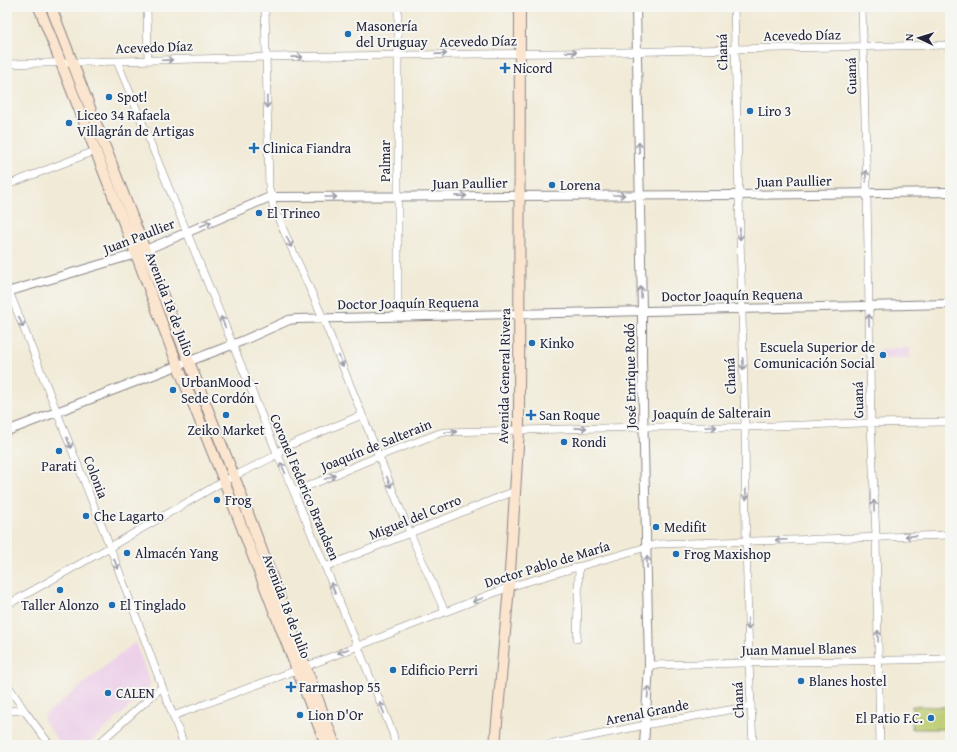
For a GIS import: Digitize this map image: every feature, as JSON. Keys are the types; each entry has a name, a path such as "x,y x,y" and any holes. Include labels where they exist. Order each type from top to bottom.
{"main road":[{"name":"Avenida 18 de Julio","path":"39,7 95,151 188,362 234,476 302,668 326,745"},
{"name":"Avenida 18 de Julio","path":"50,7 72,62 140,252 178,366 224,481 335,745"},
{"name":"Avenida General Rivera","path":"495,745 509,588 519,430 520,7"}],"street":[{"path":"147,7 148,60"},
{"path":"265,7 270,198 323,318 410,533 445,612"},
{"name":"Palmar","path":"398,7 398,316"},
{"name":"José Enrique Rodó","path":"636,7 643,427 649,665 644,745"},
{"name":"Chaná","path":"734,7 745,427 749,663 753,745"},
{"name":"Guaná","path":"862,7 867,194 868,305 876,537 880,745"},
{"name":"Acevedo Díaz","path":"7,64 266,57 950,45"},
{"name":"Coronel Federico Brandsen","path":"117,61 325,567 392,734 395,745"},
{"path":"7,185 95,151"},
{"name":"Juan Paullier","path":"8,290 140,252 270,198 867,194 950,192"},
{"name":"Colonia","path":"8,290 110,547 184,745"},
{"name":"Doctor Joaquín Requena","path":"7,431 233,345 289,320 296,319 950,304"},
{"path":"7,605 224,481 271,458 284,447 362,415"},
{"name":"Joaquín de Salterain","path":"294,492 379,456 440,433 451,431 643,427 745,427 950,422"},
{"name":"Miguel del Corro","path":"325,567 515,491"},
{"name":"Doctor Pablo de María","path":"173,716 509,588 657,544 950,535"},
{"path":"577,639 580,566"},
{"name":"Juan Manuel Blanes","path":"649,665 950,659"},
{"path":"7,684 50,745"},
{"path":"97,745 162,687"},
{"name":"Arenal Grande","path":"548,745 645,725 751,706"},
{"path":"7,711 24,710"}],"shaded area":[{"path":"910,348 910,358 879,359 878,349"},
{"name":"CALEN","path":"135,642 150,682 148,690 87,745 62,745 44,721 44,716"}],"green space":[{"name":"El Patio F.C.","path":"912,706 950,707 950,729 912,729"}],"place":[{"name":"Masonería del Uruguay","path":"348,34"},
{"name":"Nicord","path":"505,68"},
{"name":"Spot!","path":"109,97"},
{"name":"Liro 3","path":"750,111"},
{"name":"Liceo 34 Rafaela Villagrán de Artigas","path":"69,123"},
{"name":"Clinica Fiandra","path":"254,148"},
{"name":"Lorena","path":"552,185"},
{"name":"El Trineo","path":"259,213"},
{"name":"Kinko","path":"532,343"},
{"name":"Escuela Superior de Comunicación Social","path":"883,355"},
{"name":"UrbanMood - Sede Cordón","path":"173,390"},
{"name":"Zeiko Market","path":"226,415"},
{"name":"San Roque","path":"531,415"},
{"name":"Rondi","path":"564,442"},
{"name":"Parati","path":"59,451"},
{"name":"Frog","path":"217,500"},
{"name":"Che Lagarto","path":"86,516"},
{"name":"Medifit","path":"656,527"},
{"name":"Almacén Yang","path":"127,553"},
{"name":"Frog Maxishop","path":"676,554"},
{"name":"Taller Alonzo","path":"60,590"},
{"name":"El Tinglado","path":"112,605"},
{"name":"Edificio Perri","path":"393,670"},
{"name":"Blanes hostel","path":"801,681"},
{"name":"Farmashop 55","path":"291,687"},
{"name":"CALEN","path":"108,693"},
{"name":"Lion D'Or","path":"300,715"},
{"name":"El Patio F.C.","path":"931,718"}]}
